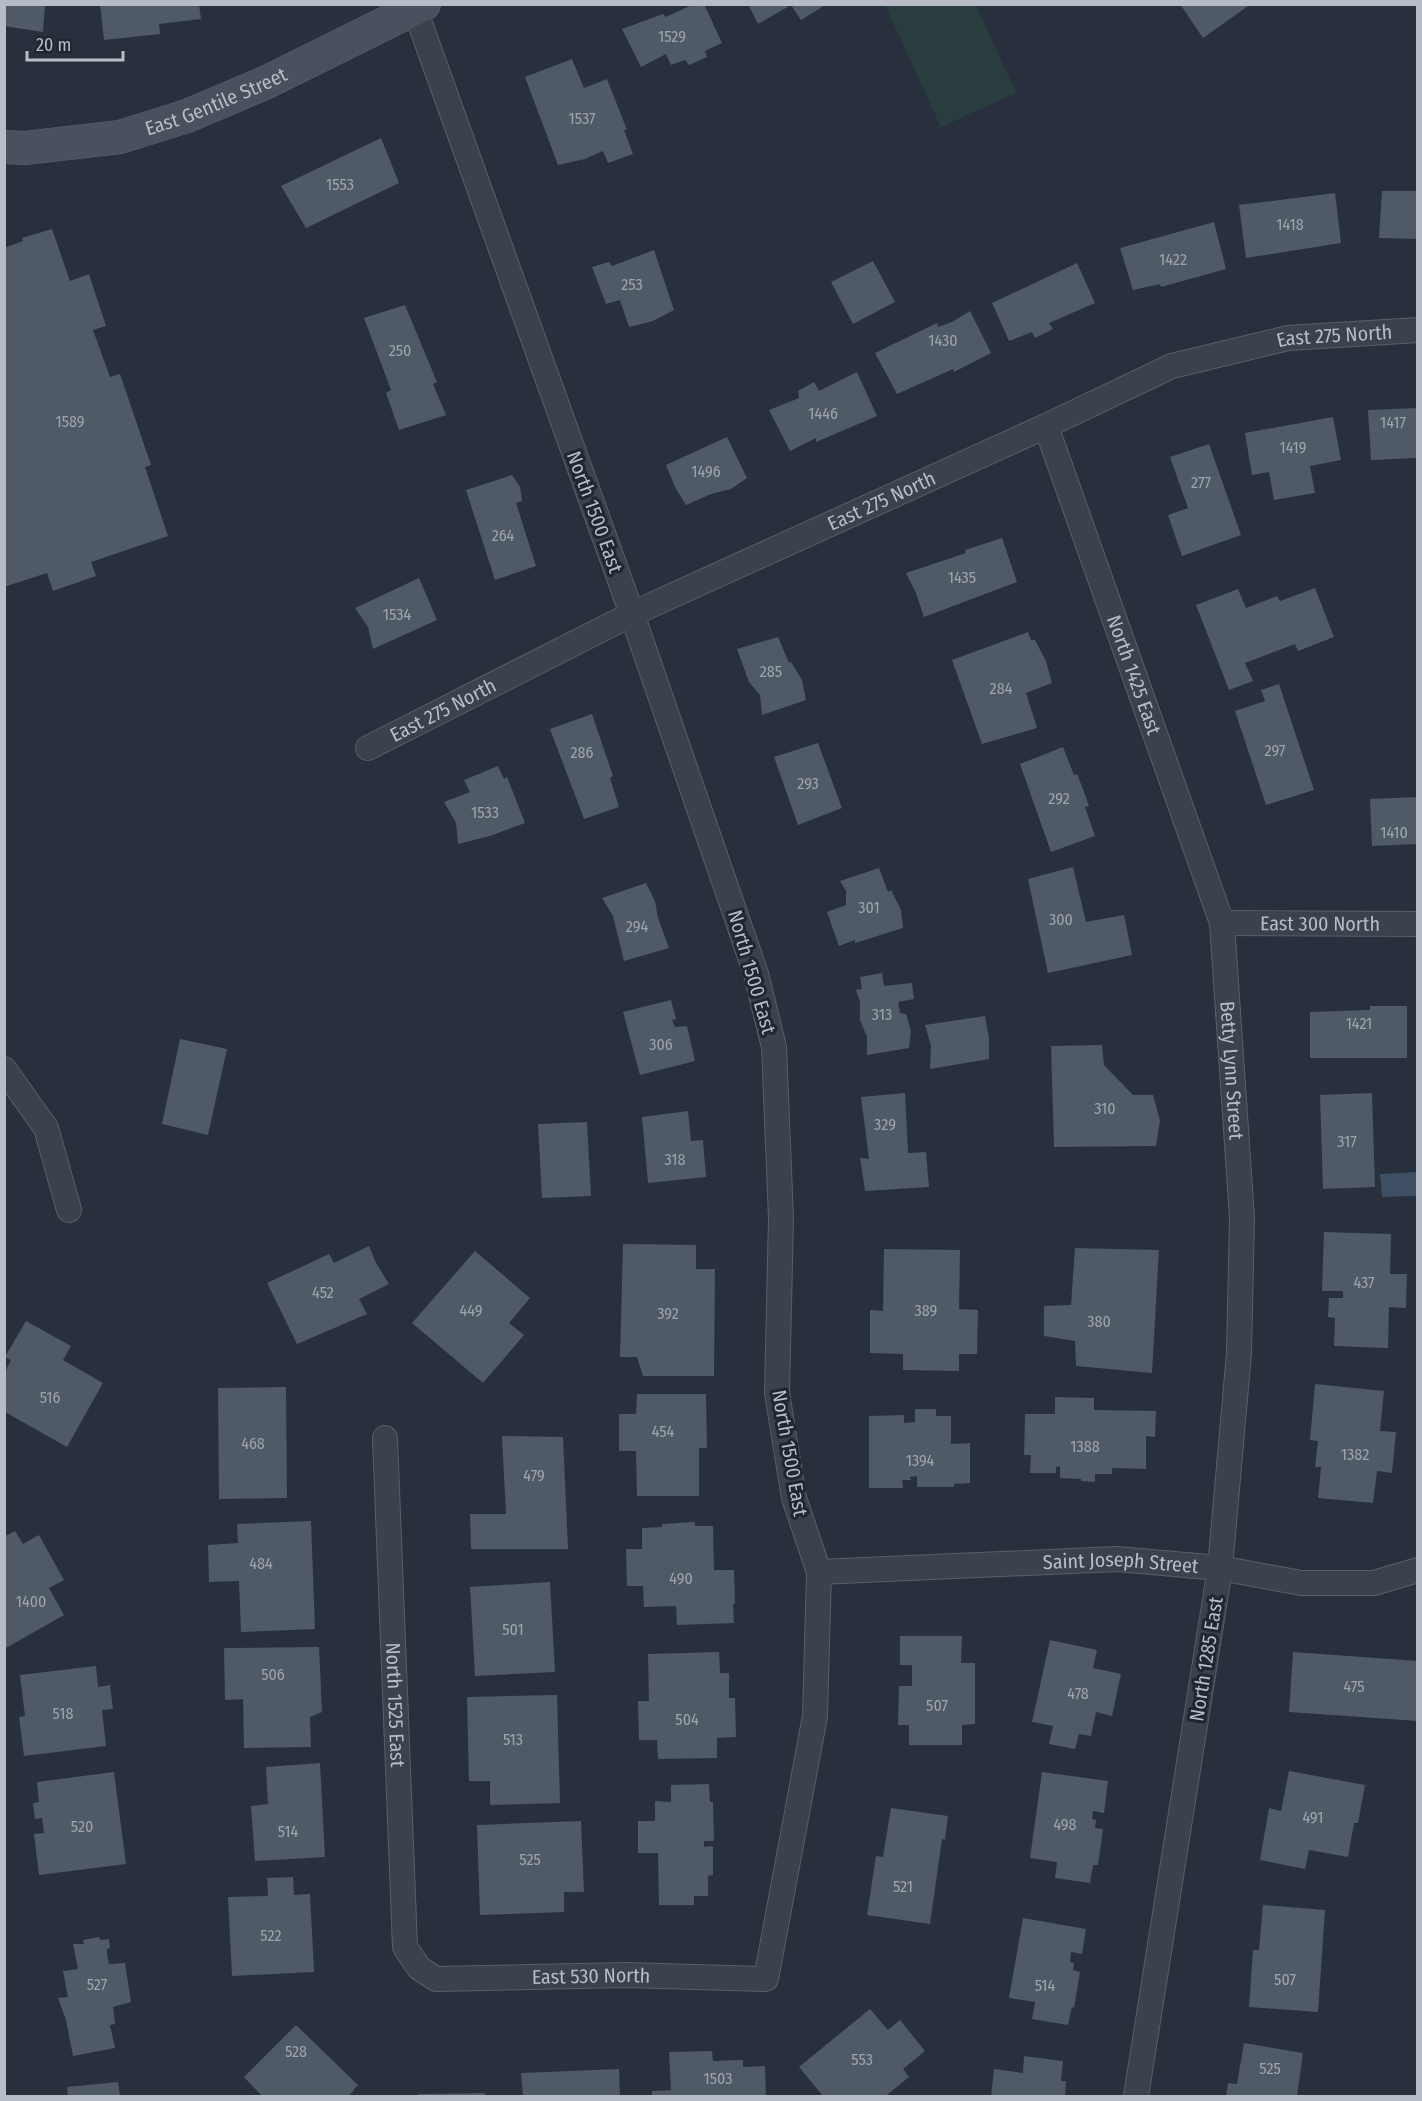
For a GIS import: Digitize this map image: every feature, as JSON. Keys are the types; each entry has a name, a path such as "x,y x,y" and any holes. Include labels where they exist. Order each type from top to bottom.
{"street":[{"name":"East Gentile Street","path":"4,147 25,148 120,137 187,116 267,82 417,6"},
{"name":"North 1500 East","path":"417,6 632,614 756,974 774,1047 781,1218 777,1393 794,1498 819,1572 815,1716 766,1979"},
{"name":"East 275 North","path":"368,748 632,614 1046,426 1172,366 1288,338 1418,330"},
{"name":"North 1425 East","path":"1046,426 1222,923"},
{"name":"East 300 North","path":"1222,923 1418,924"},
{"name":"Betty Lynn Street","path":"1222,923 1242,1218"},
{"path":"4,1069 46,1128 69,1210"},
{"name":"North 1285 East","path":"1136,2097 1220,1568 1239,1353 1242,1218"},
{"name":"North 1525 East","path":"385,1438 405,1947 419,1968"},
{"name":"Saint Joseph Street","path":"819,1572 1117,1560 1220,1568 1300,1583 1374,1583 1418,1570"},
{"name":"East 530 North","path":"419,1968 436,1979 626,1975 766,1979"}],"green space":[{"path":"885,5 976,5 1016,93 941,127"}],"water":[{"path":"1417,1172 1417,1196 1382,1197 1380,1174"}],"building":[{"path":"4,4 45,4 43,32 4,26"},
{"path":"100,4 199,4 201,19 159,24 160,34 104,40"},
{"path":"694,4 704,4 722,43 705,51 707,57 689,65 685,60 671,65 666,54 641,67 622,29 663,14 666,17"},
{"path":"748,4 827,4 801,20 791,5 758,24"},
{"path":"1180,4 1251,4 1203,38"},
{"path":"572,59 584,88 607,79 627,130 624,130 633,154 608,163 603,151 585,159 558,165 525,77"},
{"path":"381,138 399,183 306,228 281,186"},
{"path":"1382,191 1418,191 1418,239 1379,238"},
{"path":"1335,193 1341,243 1246,258 1239,205"},
{"path":"1214,222 1226,269 1161,287 1160,284 1133,290 1120,248"},
{"path":"52,229 70,281 89,274 106,326 93,330 110,377 120,374 151,465 145,467 168,536 91,562 96,576 53,591 47,573 4,587 4,248 23,241 22,238"},
{"path":"654,250 674,310 653,321 629,327 620,300 606,304 592,267 609,262 612,266"},
{"path":"873,261 895,302 853,324 831,282"},
{"path":"1077,263 1095,303 1049,323 1053,329 1035,338 1032,332 1009,341 992,303"},
{"path":"405,305 437,382 433,384 446,415 399,430 386,393 391,390 364,318"},
{"path":"970,311 991,353 954,372 953,369 897,394 875,353 937,323 938,327 952,322"},
{"path":"857,372 877,416 816,442 816,438 790,451 769,410 799,398 798,391 814,382 819,391"},
{"path":"1418,408 1418,458 1371,460 1368,410"},
{"path":"1333,417 1341,460 1310,466 1315,493 1274,500 1269,472 1252,475 1245,433"},
{"path":"727,437 747,478 731,489 711,494 686,505 666,465"},
{"path":"1209,444 1241,535 1182,556 1168,515 1188,508 1170,457"},
{"path":"512,475 520,487 522,501 516,503 536,566 495,580 466,490"},
{"path":"1002,538 1017,582 924,617 906,573"},
{"path":"419,578 437,620 373,649 368,627 355,608"},
{"path":"1315,588 1334,637 1298,651 1295,644 1245,663 1253,681 1229,690 1196,605 1238,589 1246,608 1277,596 1280,601"},
{"path":"1028,632 1046,661 1052,683 1026,693 1037,728 982,744 952,660"},
{"path":"778,637 789,663 791,662 802,680 806,700 762,715 760,695 749,682 737,649"},
{"path":"1279,684 1314,790 1266,805 1235,711 1265,701 1261,690"},
{"path":"592,714 613,776 610,778 619,807 584,819 550,729"},
{"path":"818,743 842,808 798,825 774,757"},
{"path":"1063,747 1074,775 1077,774 1083,789 1089,806 1085,807 1095,836 1051,852 1020,764"},
{"path":"498,766 504,779 507,777 525,823 490,836 458,844 456,823 444,802 470,792 464,780"},
{"path":"1418,797 1418,844 1372,846 1370,799"},
{"path":"1073,867 1086,922 1124,915 1132,955 1048,973 1028,879"},
{"path":"879,868 888,892 891,890 901,910 903,928 839,946 827,912 846,905 846,891 840,881"},
{"path":"646,883 655,901 658,918 669,948 624,961 613,916 602,898"},
{"path":"882,973 884,986 912,983 914,999 898,1002 900,1013 906,1014 911,1031 909,1048 867,1055 867,1037 860,1020 860,1002 856,990 862,989 860,977"},
{"path":"671,1000 676,1019 672,1020 675,1027 687,1026 695,1061 640,1075 623,1012"},
{"path":"1370,1006 1407,1006 1407,1058 1310,1058 1310,1012 1370,1010"},
{"path":"985,1016 989,1038 989,1059 930,1069 931,1046 925,1025"},
{"path":"180,1039 227,1049 208,1135 162,1124"},
{"path":"1102,1045 1104,1065 1133,1095 1153,1095 1160,1120 1156,1146 1054,1147 1051,1046"},
{"path":"905,1093 908,1153 926,1152 929,1187 865,1191 860,1158 869,1159 861,1097"},
{"path":"1372,1093 1375,1187 1323,1189 1320,1095"},
{"path":"688,1111 691,1141 703,1140 706,1177 648,1183 642,1117"},
{"path":"587,1122 591,1196 542,1198 538,1124"},
{"path":"1324,1232 1391,1234 1390,1274 1407,1274 1406,1308 1389,1307 1388,1348 1334,1346 1335,1318 1328,1317 1329,1298 1343,1298 1343,1291 1322,1291"},
{"path":"623,1244 696,1245 696,1269 715,1269 714,1376 643,1376 637,1357 620,1357"},
{"path":"369,1246 389,1284 359,1299 367,1314 297,1344 267,1283 329,1254 334,1263"},
{"path":"1075,1248 1159,1250 1152,1373 1076,1366 1075,1341 1044,1336 1044,1306 1071,1305"},
{"path":"884,1249 960,1250 959,1309 978,1310 977,1354 959,1354 959,1371 903,1370 903,1354 870,1353 870,1310 883,1311"},
{"path":"475,1251 530,1298 509,1323 524,1335 483,1383 412,1323"},
{"path":"26,1321 71,1346 63,1360 103,1383 67,1447 5,1412 5,1372 11,1360 5,1357"},
{"path":"1315,1384 1384,1391 1380,1431 1396,1432 1392,1473 1377,1471 1373,1503 1318,1498 1321,1467 1315,1467 1318,1441 1310,1440"},
{"path":"286,1387 287,1498 219,1499 218,1388"},
{"path":"637,1394 706,1394 707,1448 699,1448 699,1496 637,1496 636,1451 619,1451 619,1414 636,1414"},
{"path":"1055,1397 1094,1398 1094,1410 1156,1411 1155,1437 1146,1436 1146,1469 1112,1468 1112,1474 1095,1474 1095,1482 1060,1478 1060,1466 1056,1467 1056,1473 1030,1473 1031,1455 1024,1455 1025,1414 1055,1414"},
{"path":"915,1409 936,1409 936,1416 951,1416 951,1444 970,1443 970,1483 954,1484 954,1487 917,1487 917,1476 910,1477 911,1480 902,1480 903,1488 869,1488 869,1416 904,1415 904,1423 915,1422"},
{"path":"502,1436 563,1437 568,1549 471,1549 470,1514 506,1514"},
{"path":"311,1521 315,1629 241,1632 239,1581 209,1582 208,1545 238,1543 237,1524"},
{"path":"695,1522 695,1526 713,1526 714,1570 734,1570 734,1623 677,1625 676,1606 644,1607 643,1586 627,1586 626,1549 642,1549 642,1528"},
{"path":"15,1531 23,1544 39,1535 64,1580 49,1588 64,1615 6,1648 4,1537"},
{"path":"550,1582 555,1672 475,1676 470,1587"},
{"path":"900,1636 962,1636 961,1663 975,1663 975,1724 962,1725 962,1745 909,1745 909,1725 898,1725 899,1686 912,1686 912,1665 900,1665"},
{"path":"1050,1640 1097,1650 1093,1668 1121,1674 1112,1716 1096,1712 1091,1736 1079,1734 1075,1749 1049,1744 1053,1726 1032,1722"},
{"path":"319,1647 322,1712 310,1717 311,1747 244,1748 243,1699 225,1700 224,1648"},
{"path":"719,1652 720,1673 729,1673 729,1698 735,1698 736,1737 717,1738 717,1758 658,1759 657,1740 639,1740 638,1701 649,1701 648,1654"},
{"path":"1293,1652 1418,1661 1418,1721 1289,1712"},
{"path":"96,1666 98,1687 110,1685 113,1709 102,1710 106,1746 24,1756 19,1717 25,1716 20,1675"},
{"path":"557,1695 560,1803 490,1805 490,1781 469,1781 467,1697"},
{"path":"320,1763 325,1857 255,1861 251,1806 268,1804 266,1767"},
{"path":"1289,1771 1365,1785 1358,1823 1354,1823 1348,1857 1309,1850 1305,1869 1260,1860 1269,1808 1281,1811"},
{"path":"114,1772 126,1864 39,1875 34,1834 44,1833 42,1818 35,1819 33,1803 39,1802 37,1782"},
{"path":"1042,1772 1108,1781 1104,1813 1093,1811 1092,1819 1096,1820 1095,1828 1103,1829 1098,1865 1093,1865 1090,1883 1055,1878 1057,1862 1030,1858"},
{"path":"709,1784 710,1802 713,1802 714,1841 704,1841 704,1847 713,1846 713,1875 708,1876 708,1896 694,1896 694,1905 659,1905 658,1853 638,1853 638,1821 655,1821 655,1801 671,1802 671,1785"},
{"path":"891,1808 948,1816 945,1840 942,1839 930,1924 867,1915 876,1856 883,1857"},
{"path":"581,1821 584,1892 564,1892 564,1912 480,1915 477,1825"},
{"path":"293,1877 294,1895 310,1894 314,1972 232,1976 228,1897 268,1896 267,1878"},
{"path":"1263,1905 1325,1910 1318,2012 1249,2007 1253,1950 1259,1950"},
{"path":"1023,1918 1086,1929 1082,1954 1071,1952 1070,1962 1074,1963 1073,1970 1080,1972 1074,2008 1072,2007 1068,2025 1032,2019 1035,2002 1009,1998"},
{"path":"99,1937 100,1940 109,1939 110,1948 107,1949 107,1954 109,1964 125,1963 131,2002 113,2007 115,2024 110,2025 115,2048 73,2056 66,2020 58,1998 68,1997 63,1971 78,1969 73,1944 84,1944 83,1940"},
{"path":"870,2009 888,2030 900,2020 925,2051 903,2069 909,2077 887,2095 889,2096 823,2096 799,2067"},
{"path":"296,2025 358,2085 349,2096 262,2096 244,2077"},
{"path":"1244,2043 1303,2053 1297,2096 1226,2096 1228,2083 1237,2084"},
{"path":"712,2051 713,2061 743,2060 743,2067 765,2066 766,2096 652,2096 652,2091 671,2090 669,2052"},
{"path":"1024,2056 1063,2061 1061,2081 1066,2081 1065,2096 991,2096 994,2069 1023,2073"},
{"path":"619,2069 620,2096 523,2096 521,2073"},
{"path":"118,2082 120,2096 68,2096 67,2087"},
{"path":"485,2093 485,2096 418,2096 418,2094"}]}
